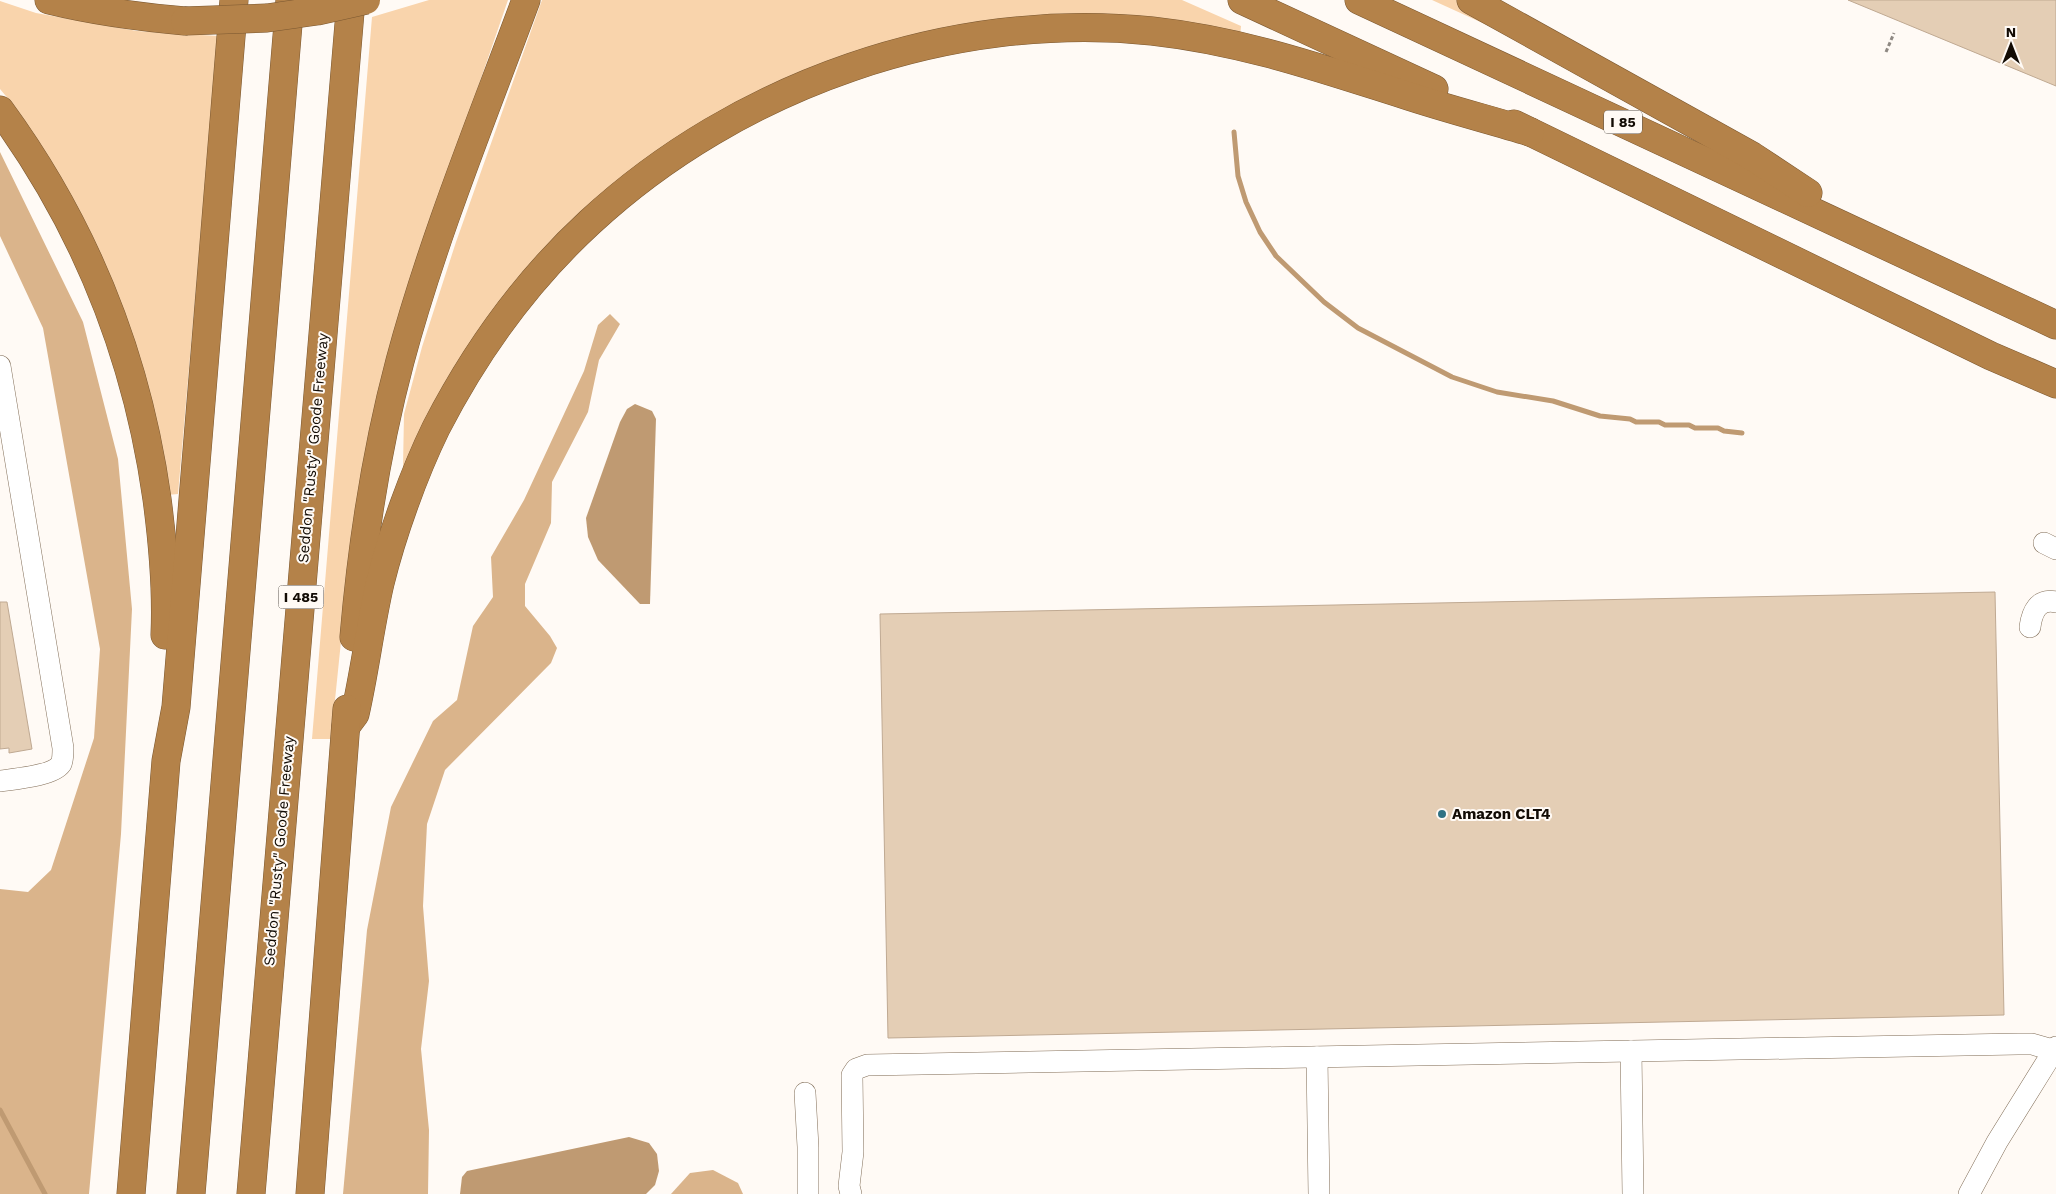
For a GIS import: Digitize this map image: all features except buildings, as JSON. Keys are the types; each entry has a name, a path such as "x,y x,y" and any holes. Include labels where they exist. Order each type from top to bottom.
{"highway":[{"path":"49,0 85,9 128,16 185,21 267,18 317,11 366,0"},
{"path":"131,1194 166,761 176,707 234,0"},
{"path":"191,1194 290,0"},
{"name":"Seddon \"Rusty\" Goode Freeway","path":"251,1194 351,0"},
{"path":"310,1194 346,726 364,544 378,458 400,361 439,235 526,0"},
{"path":"1242,0 1530,132 1982,351 2056,384"},
{"name":"I 85","path":"1359,0 2056,325"},
{"path":"1471,0 1752,156 1886,245"},
{"path":"346,726 355,714 380,584 393,537 435,430 491,337 520,297 589,223 668,161 704,136 743,114 836,72 894,54 936,44 985,36 1040,30 1095,28 1185,35 1250,47 1530,132"},
{"path":"0,110 38,165 64,210 88,258 110,309 132,379 154,475 165,571 166,624 162,707 166,761"}],"lane":[{"path":"0,366 63,748 62,762 57,769 0,781"},
{"path":"2030,627 2032,613 2040,604 2056,602"},
{"path":"851,1194 849,1186 853,1152 852,1075 856,1068 867,1065 2018,1044 2032,1044 2055,1049 1997,1142 1969,1194"},
{"path":"1631,1051 1633,1194"},
{"path":"1317,1057 1320,1194"},
{"path":"805,1093 808,1194"}],"path":[{"path":"1886,52 1894,33"}],"shaded area":[{"path":"429,0 508,0 413,276 348,573 331,739 312,739 372,17"},
{"path":"542,0 1182,0 1241,26 1240,37 905,39 621,183 412,466 403,467 404,414 422,347 456,242"},
{"path":"1432,0 1459,0 1493,19 1489,26"},
{"path":"0,1 36,13 137,31 218,36 178,494 167,495 69,195 16,108 0,89"},
{"path":"0,152 83,322 118,459 132,609 121,834 89,1194 0,1194 0,889 28,892 51,870 94,738 100,649 43,328 0,236"},
{"path":"610,314 620,324 599,360 588,412 552,482 551,523 525,584 525,606 550,636 557,648 551,663 445,770 427,824 423,906 429,981 421,1049 429,1130 428,1194 343,1194 367,930 391,807 433,721 457,700 473,626 493,597 491,557 524,500 584,371 598,325"},
{"path":"635,404 652,411 656,419 650,604 640,604 598,560 588,537 586,518 620,422 627,409"},
{"path":"629,1137 649,1143 657,1154 659,1171 655,1185 646,1194 460,1194 462,1177 467,1171"},
{"path":"713,1170 738,1183 743,1194 671,1194 690,1173"}],"waterway":[{"path":"1234,132 1238,176 1246,202 1260,232 1276,256 1324,302 1358,328 1452,377 1497,392 1553,401 1600,416 1630,419 1636,422 1659,422 1665,425 1718,428 1724,431 1742,433"},
{"path":"0,1110 45,1194"}],"place":[{"name":"Amazon CLT4","path":"1442,814"}]}
